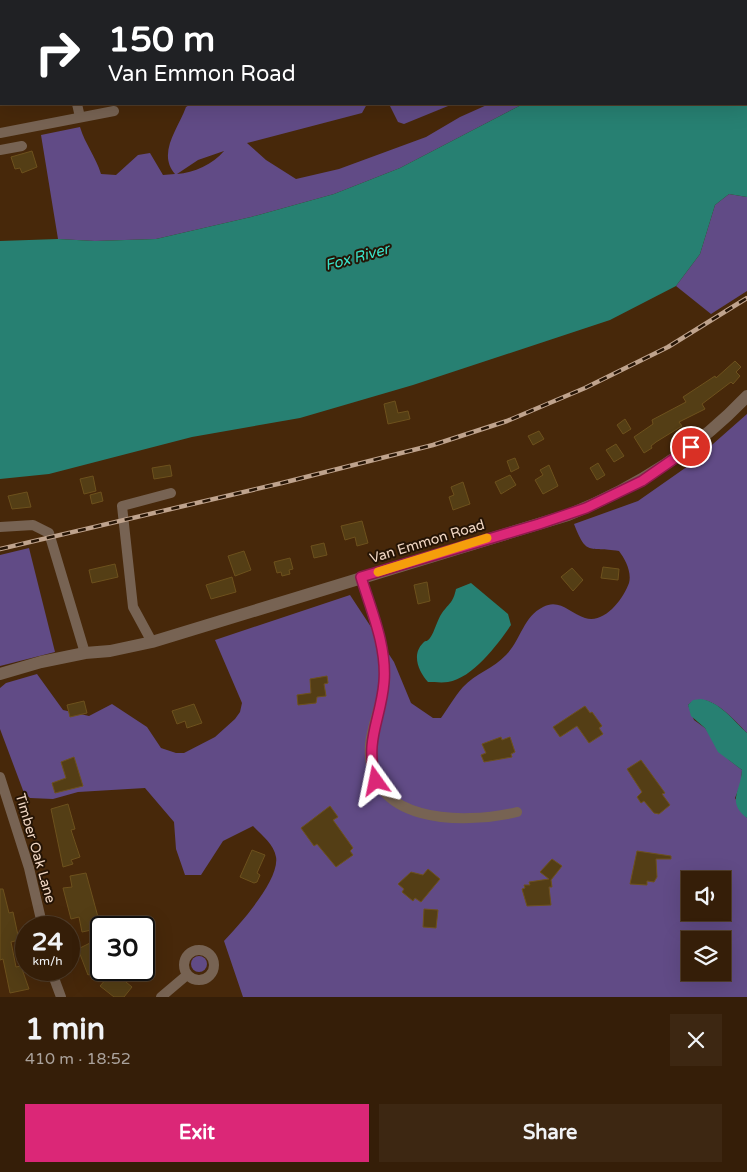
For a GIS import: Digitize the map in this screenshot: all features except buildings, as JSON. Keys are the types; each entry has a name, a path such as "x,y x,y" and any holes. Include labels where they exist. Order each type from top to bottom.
{"street":[{"path":"77,105 80,117"},
{"path":"0,133 114,111"},
{"path":"0,150 22,146"},
{"name":"Van Emmon Road","path":"0,674 41,662 85,653 110,652 152,642 539,524 606,499 642,481 678,457 710,431 747,396"},
{"path":"152,642 133,606 122,506 171,494"},
{"path":"0,527 33,525 49,533 85,653"},
{"path":"361,577 383,655 384,682 370,744 371,765 376,781 388,798 414,811 454,819 491,818 517,812"},
{"name":"Timber Oak Lane","path":"0,777 30,868 40,916"},
{"path":"162,997 187,975"},
{"path":"56,981 61,997"}],"shaded area":[{"path":"189,105 366,105 362,113 247,143 266,160 296,179 339,169 426,137 460,117 487,105 521,105 400,168 334,194 251,217 156,239 95,241 58,239 41,135 80,127 101,174 116,175 138,155 150,153 163,175 175,174 168,158 168,149 186,107","holes":["224,151 214,160 190,172 177,174 198,160"]},
{"path":"390,105 451,105 404,124 398,122"},
{"path":"729,194 747,197 747,291 711,314 676,286 700,254 715,205"},
{"path":"747,414 747,733 720,707 712,703 703,700 695,701 688,705 694,720 705,728 729,760 742,770 741,783 735,798 747,818 747,997 243,997 224,941 257,902 272,878 276,867 276,857 273,848 253,826 223,841 201,875 185,875 176,849 174,822 145,788 78,792 53,799 30,798 24,793 0,729 0,688 6,683 37,674 63,710 89,716 112,704 147,727 161,748 176,753 184,753 215,737 240,712 242,703 215,640 350,595 394,662 411,703 433,718 441,718 463,687 506,655 526,623 536,611 554,604 585,618 592,619 606,614 618,603 630,579 626,562 619,551 595,549 586,546 574,524 638,501 688,466"},
{"path":"29,548 55,652 0,666 0,555"},
{"path":"196,956 202,956 207,961 205,970 196,972 191,967 191,961"}],"water":[{"name":"Fox River","path":"521,105 747,105 747,197 729,194 715,205 700,254 676,286 610,320 413,385 300,418 192,437 49,474 0,479 0,241 156,239 251,217 334,194 400,168"},
{"path":"471,583 508,614 511,625 484,659 467,674 448,682 428,682 419,668 417,653 419,648 432,635 440,616 452,600 456,589"},
{"path":"701,699 720,708 747,733 747,818 737,807 736,801 742,770 718,752 705,728 691,716 688,705 693,700"}],"railway":[{"path":"0,549 282,483 433,445 507,421 585,388 668,347 747,298"}],"slow traffic":[{"path":"378,572 487,538"}],"route":[{"path":"376,781 371,765 370,744 384,682 383,655 361,577 510,531 539,524 586,508 642,481 691,447"}]}
